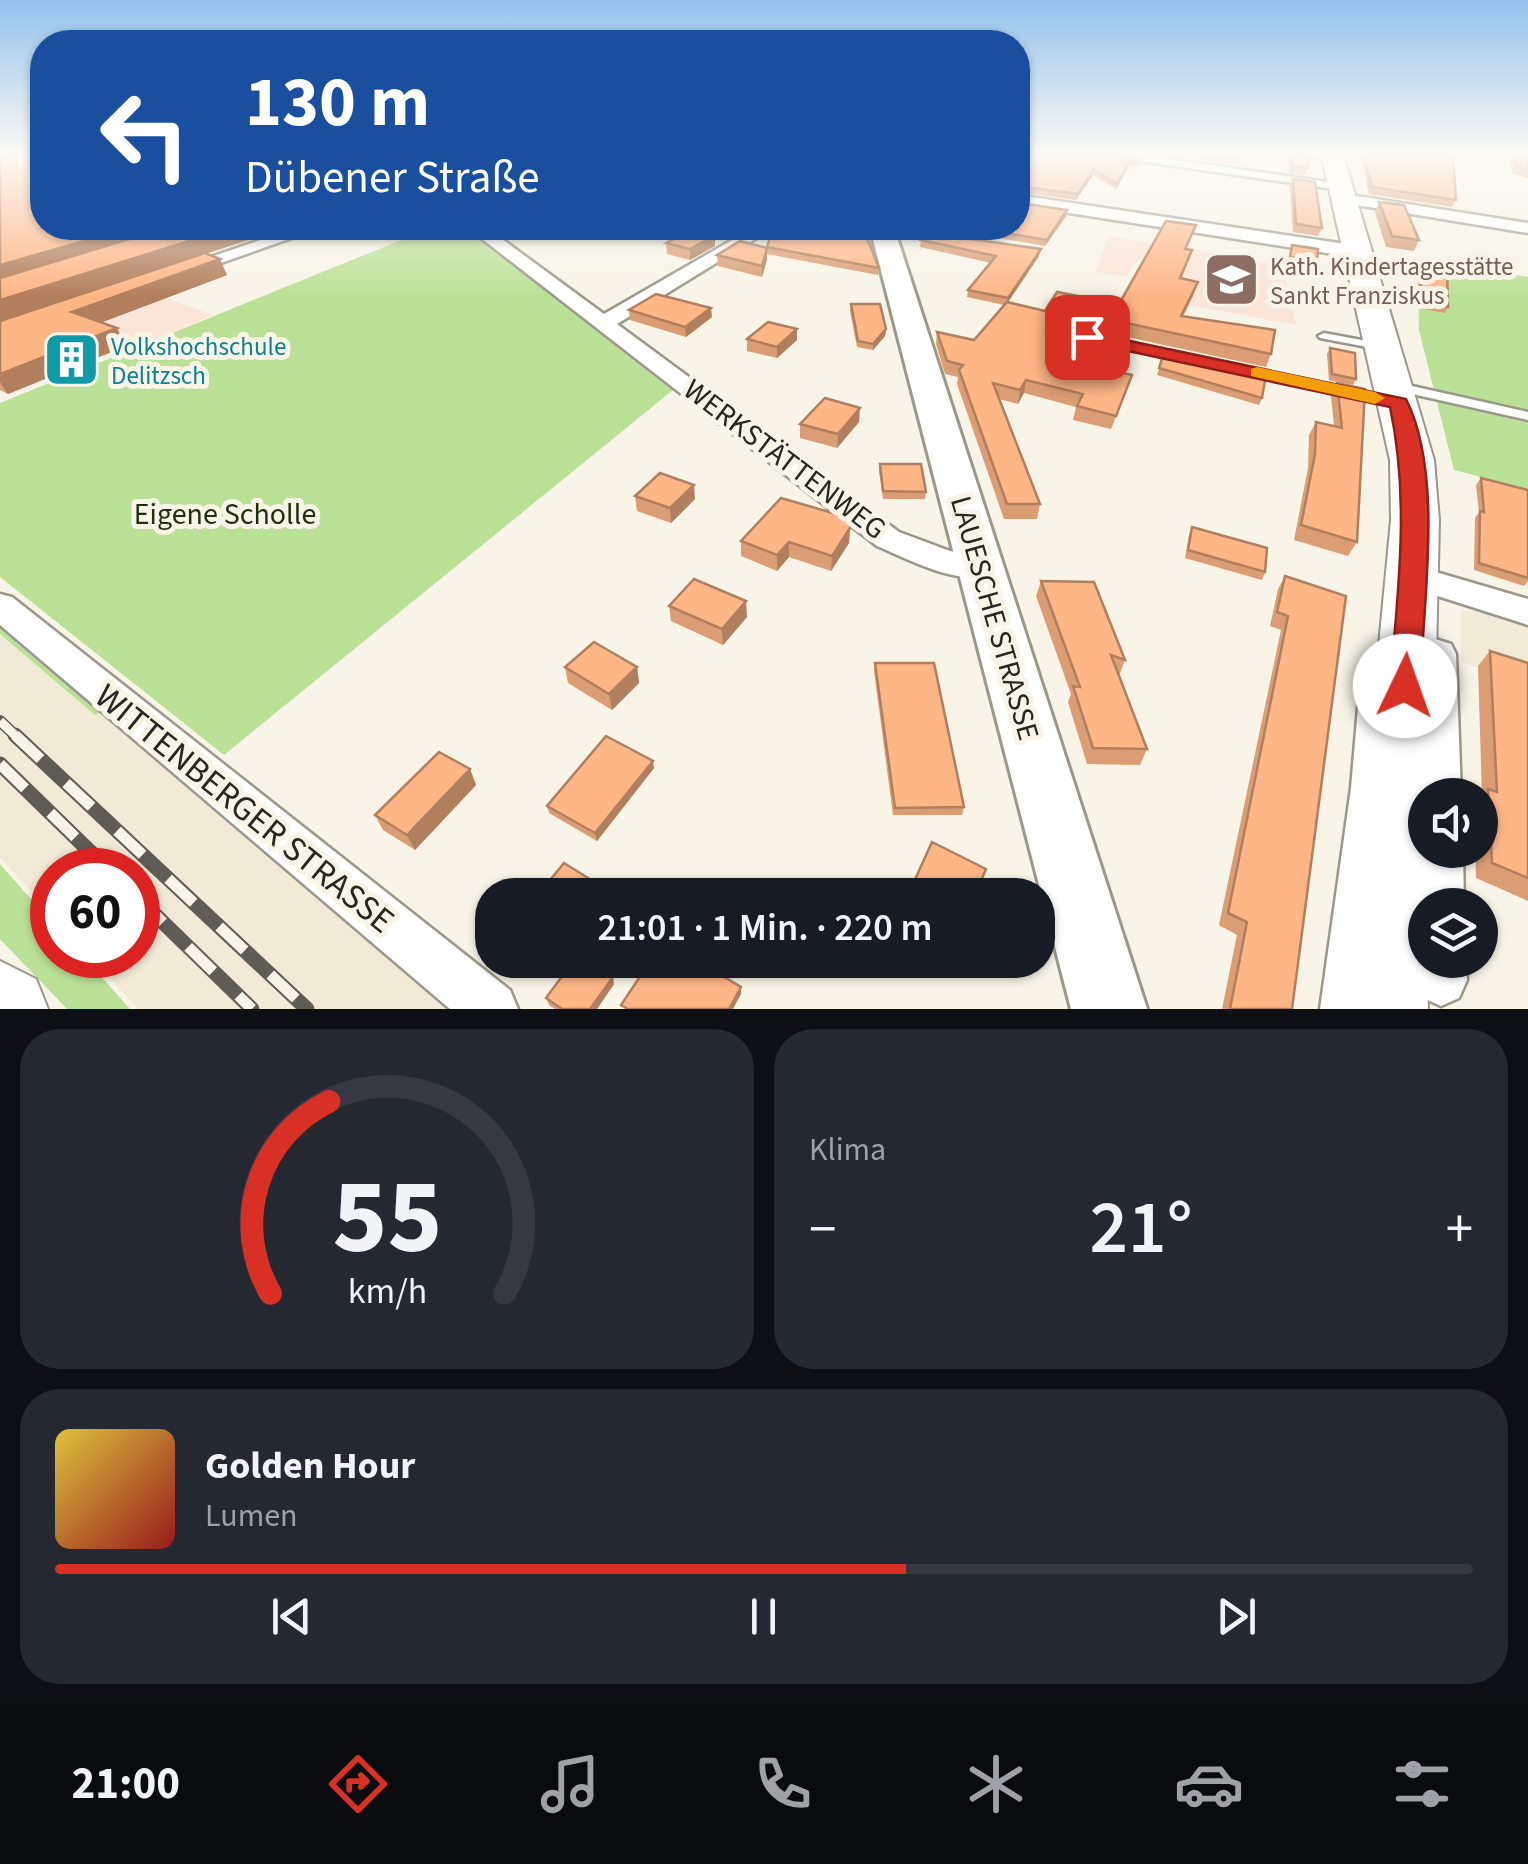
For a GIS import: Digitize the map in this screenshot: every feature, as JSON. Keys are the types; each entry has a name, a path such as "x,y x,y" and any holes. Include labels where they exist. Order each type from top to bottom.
{"main road":[{"path":"1344,201 1412,460 1412,576 1406,665 1423,983"},
{"path":"0,1003 6,1009"}],"street":[{"path":"1389,201 1528,228"},
{"path":"1030,202 1358,252"},
{"path":"154,280 275,240"},
{"name":"WERKSTÄTTENWEG","path":"493,240 888,539 945,561 980,568"},
{"path":"603,323 745,240"},
{"name":"LAUESCHE STRASSE","path":"885,240 1110,1009"},
{"path":"1412,576 1528,612"},
{"name":"WITTENBERGER STRASSE","path":"0,606 491,1009"},
{"path":"1406,665 1438,654 1440,778"}],"lane":[{"path":"1070,334 1528,416"},
{"path":"1324,336 1383,347"},
{"path":"1333,1009 1362,788 1370,673 1406,665"}],"shaded area":[{"name":"Kath. Kindertagesstätte Sankt Franziskus","path":"1109,236 1283,265 1296,325 1190,305 1174,290 1186,263 1146,256 1132,266 1127,277 1096,272"},
{"path":"142,290 213,315 146,343 76,312"},
{"path":"1477,609 1528,625 1528,684 1461,662 1461,612"},
{"path":"0,630 450,1009 138,1009 110,978 160,978 160,848 30,848 30,890 0,857"}],"green space":[{"name":"Eigene Scholle","path":"401,240 480,240 673,390 224,755 0,577 0,403"},
{"path":"1418,258 1528,277 1528,489 1454,470 1419,330"},
{"path":"0,624 103,711 95,715 0,634"},
{"path":"0,864 30,898 30,970 0,939"},
{"path":"37,978 102,978 130,1009 67,1009"}],"building":[{"path":"0,201 30,201 30,240 88,240 0,265"},
{"path":"1294,201 1318,201 1322,228 1296,224"},
{"path":"1379,202 1404,205 1419,240 1392,236"},
{"path":"1030,205 1067,210 1047,240 1030,237"},
{"path":"1166,221 1196,225 1185,249 1192,250 1180,278 1198,282 1181,316 1275,330 1271,354 1117,321 1055,310 1047,313 1049,322 1110,335 1095,367 1132,375 1116,416 1077,406 1083,394 1026,380 1020,390 993,383 1040,504 1007,504 959,370 963,365 947,361 937,332 974,340 1007,302 1045,311 1057,292 1119,304"},
{"path":"126,240 192,240 0,300 0,278"},
{"path":"672,240 706,240 690,249 666,243"},
{"path":"769,240 868,240 879,268 767,247"},
{"path":"921,240 978,240 1041,249 1008,298 968,290 996,256"},
{"path":"740,241 767,248 762,266 717,255"},
{"path":"1292,245 1318,249 1317,261 1290,257"},
{"path":"205,253 220,259 72,312 117,328 0,374 0,321"},
{"path":"1422,263 1447,268 1448,307 1420,302"},
{"path":"656,294 711,308 685,327 629,310"},
{"path":"851,304 880,304 886,329 873,344 858,341"},
{"path":"768,322 797,329 777,347 747,339"},
{"path":"1330,348 1355,353 1356,379 1332,374"},
{"path":"1164,353 1266,375 1262,398 1159,368"},
{"path":"1337,383 1365,389 1357,542 1301,525 1315,454 1316,422 1342,428"},
{"path":"825,398 860,408 838,434 800,424"},
{"path":"880,464 921,464 926,492 883,491"},
{"path":"660,473 694,485 670,508 635,496"},
{"path":"1481,478 1528,490 1528,578 1479,563 1480,511 1484,512"},
{"path":"781,498 850,518 850,528 832,556 789,542 777,555 741,541"},
{"path":"1192,527 1267,548 1265,572 1188,550"},
{"path":"1285,576 1346,596 1292,1009 1230,1009 1247,922 1228,913 1288,616 1277,612"},
{"path":"694,579 746,601 722,629 669,606"},
{"path":"1041,581 1094,582 1125,660 1111,655 1147,749 1093,748 1073,686 1080,687"},
{"path":"594,642 637,667 609,694 565,667"},
{"path":"1490,651 1528,663 1528,878 1498,866"},
{"path":"875,663 934,663 964,807 895,808"},
{"path":"606,736 653,761 595,833 547,806"},
{"path":"439,752 470,769 407,835 375,815"},
{"path":"932,842 986,869 982,878 916,878"},
{"path":"564,863 588,878 552,878"},
{"path":"561,978 612,978 590,1009 562,1009 546,998"},
{"path":"639,978 726,978 741,987 729,1009 628,1009 621,1005"}],"railway":[{"path":"0,721 18,738"},
{"path":"15,735 307,1009"},
{"path":"0,764 86,848"},
{"path":"160,919 252,1009"}],"slow traffic":[{"path":"1257,373 1375,398"}],"place":[{"name":"Kath. Kindertagesstätte Sankt Franziskus","path":"1231,280"},
{"name":"Volkshochschule Delitzsch","path":"72,360"}],"route":[{"path":"1087,337 1399,403 1412,460 1415,520 1405,686"}]}
